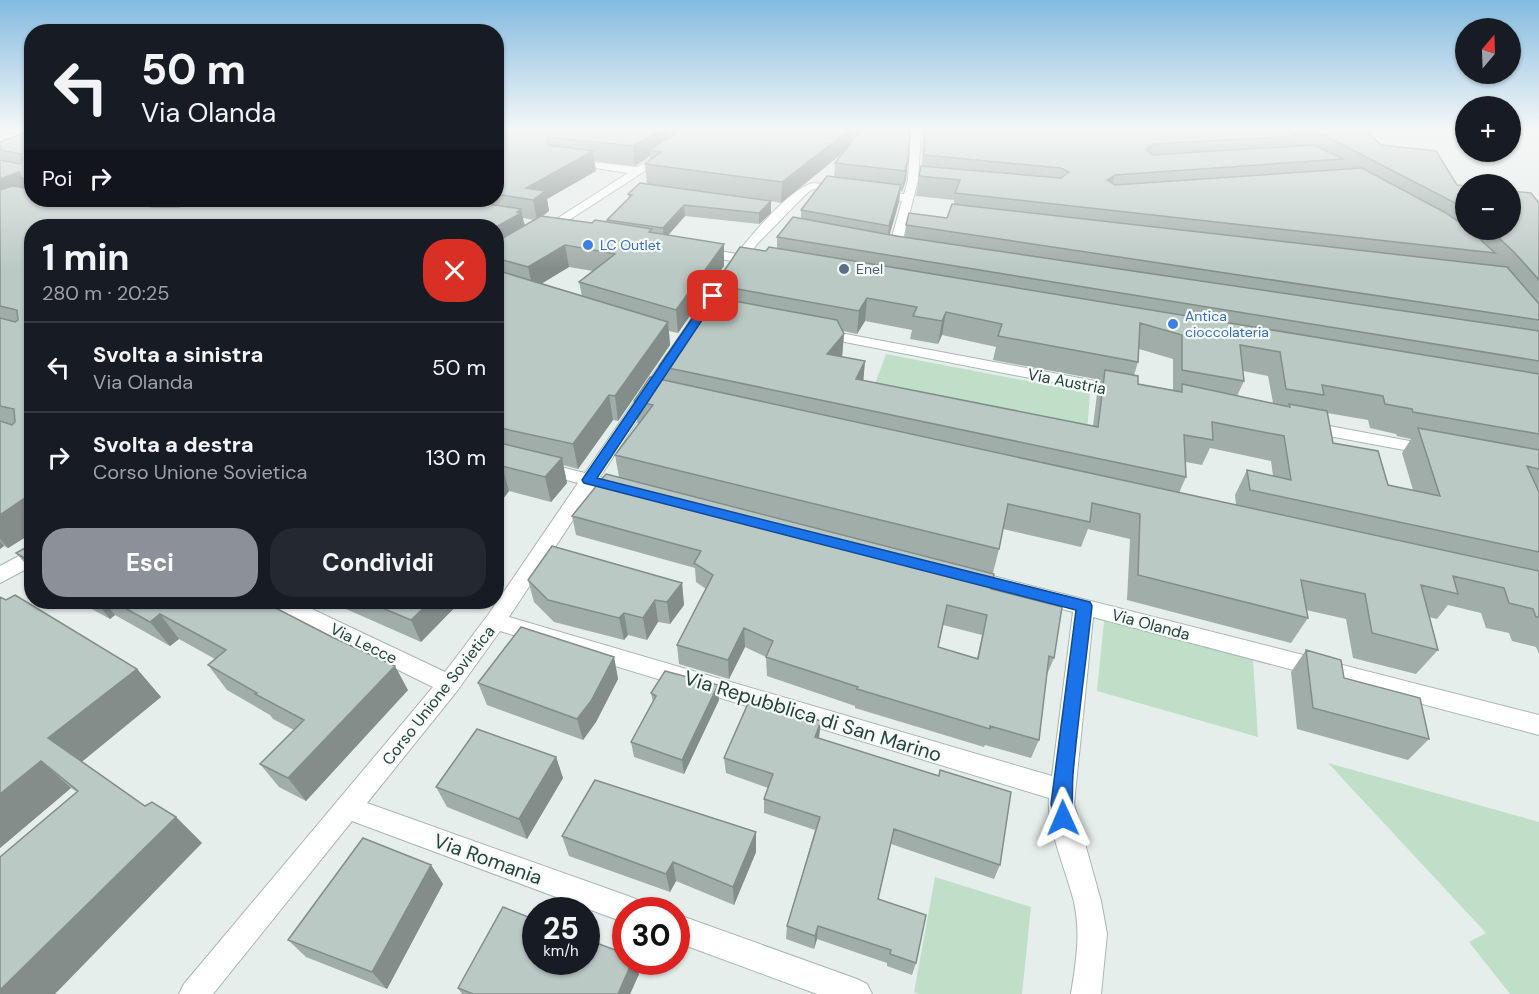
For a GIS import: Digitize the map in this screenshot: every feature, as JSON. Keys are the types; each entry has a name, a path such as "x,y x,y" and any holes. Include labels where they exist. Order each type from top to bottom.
{"street":[{"path":"527,242 630,176"},
{"path":"894,251 911,215 909,198 918,176"},
{"path":"616,185 638,188"},
{"name":"Corso Unione Sovietica","path":"504,608 685,338 708,312 739,258 778,208 814,186 909,198"},
{"path":"530,226 569,232"},
{"path":"765,227 788,231"},
{"path":"683,250 770,264"},
{"name":"Via Austria","path":"807,331 1132,393"},
{"path":"649,394 672,399"},
{"path":"1295,424 1446,453"},
{"path":"504,458 623,489"},
{"path":"0,576 24,561"},
{"name":"Via Olanda","path":"946,571 1539,725"},
{"path":"1084,606 1061,804 1065,833 1080,868 1093,935 1086,994"},
{"name":"Via Lecce","path":"294,609 449,684"},
{"name":"Corso Unione Sovietica","path":"194,994 449,684 503,609"},
{"name":"Via Repubblica di San Marino","path":"495,621 1062,790"},
{"name":"Via Romania","path":"348,808 612,904"},
{"path":"690,933 857,994"}],"green space":[{"path":"886,354 1090,393 1086,447 868,402"},
{"path":"1104,621 1253,660 1258,737 1097,691"},
{"path":"1328,763 1539,822 1539,994 1510,994 1469,942 1486,933"},
{"path":"935,877 1031,907 1022,994 919,994 914,992"}],"building":[{"path":"504,176 547,176 526,188 545,191 533,200 504,195"},
{"path":"739,176 789,176 782,182"},
{"path":"827,176 901,185 889,226 801,210"},
{"path":"923,176 1113,176 1107,180 1115,185 1240,176 1378,176 1455,219 1455,240 1481,240 1495,253 955,193 960,180"},
{"path":"1404,176 1452,176 1455,182 1455,203"},
{"path":"640,183 771,201 759,213 684,205 663,228 607,220 632,195 628,194"},
{"path":"12,186 24,188 24,207 504,206 521,209 517,212 521,213 504,223 504,219 24,219 24,498 0,515 0,421 12,425 15,422 14,409 0,406 0,318 15,322 18,320 17,310 0,306 0,190"},
{"path":"1521,192 1531,193 1539,203 1539,280 1501,240 1521,240"},
{"path":"952,204 1507,267 1539,304 1539,320 906,225 909,213 947,218"},
{"path":"541,216 592,223 595,220 652,229 649,232 724,244 676,310 579,282 615,254 565,245 528,267 504,260 504,237"},
{"path":"793,217 896,236 1539,331 1539,361 777,237"},
{"path":"740,247 766,251 769,247 1539,374 1539,434 1413,412 1412,409 1385,404 1383,396 1322,385 1324,395 1286,389 1280,352 1240,345 1244,381 1182,370 1182,335 1140,323 1138,362 998,336 1002,324 946,312 942,321 913,316 917,307 867,298 859,311 715,285"},
{"path":"504,272 668,322 615,396 609,395 573,444 504,429"},
{"path":"707,296 837,320 844,334 827,354 865,361 856,379 1098,427 1105,370 1138,376 1138,384 1182,392 1182,384 1290,407 1289,404 1327,411 1333,443 1378,451 1388,485 1440,496 1418,428 1539,450 1539,469 1527,466 1539,492 1539,552 1250,490 1247,470 1291,480 1284,436 1212,422 1213,440 1184,435 1186,477 659,366"},
{"path":"650,377 1539,571 1539,617 1536,617 1533,609 1509,603 1504,588 1453,576 1458,594 1421,585 1438,650 1372,633 1365,594 1301,580 1308,618 1138,575 1140,514 1092,503 1090,522 1008,504 999,549 615,455 653,405 634,401"},
{"path":"504,444 562,458 545,477 504,467"},
{"path":"606,474 994,574 991,589 1062,607 1054,658 1049,656 1039,740 990,726 990,729 857,689 858,687 766,657 773,641 744,628 728,660 677,645 713,575 694,563 701,551 572,516","holes":["947,605 987,615 978,659 938,647"]},
{"path":"552,546 682,583 667,602 655,600 643,618 624,613 619,618 548,600 528,580"},
{"path":"24,548 24,558 16,553"},
{"path":"15,595 24,600 24,609 38,609 137,669 48,738 145,806 152,802 176,817 0,990 0,857 78,791 41,761 0,794 0,597 6,600"},
{"path":"127,609 278,609 395,666 288,778 260,764 304,720 208,665 226,650 160,614 150,622"},
{"path":"385,609 423,609 411,620"},
{"path":"521,627 614,657 591,701 577,719 478,683"},
{"path":"1306,650 1341,660 1344,678 1420,698 1429,739 1313,708"},
{"path":"665,671 718,685 682,760 631,742 656,696 651,693"},
{"path":"750,699 821,721 815,737 939,776 940,770 1011,792 1000,865 894,829 878,899 926,915 916,963 890,954 891,950 818,926 815,936 787,926 820,817 764,799 773,774 724,758"},
{"path":"477,729 556,757 519,819 436,787"},
{"path":"595,780 756,832 733,887 673,862 666,874 562,836"},
{"path":"363,838 431,865 372,972 288,940"},
{"path":"503,907 522,914 522,975 600,975 600,944 612,949 612,975 626,975 618,994 473,994 458,988"}],"place":[{"name":"LC Outlet","path":"588,245"},
{"name":"Enel","path":"844,269"},
{"name":"Antica cioccolateria","path":"1173,324"}],"route":[{"path":"713,296 589,480 1084,606 1064,773 1061,804 1063,818"}]}
